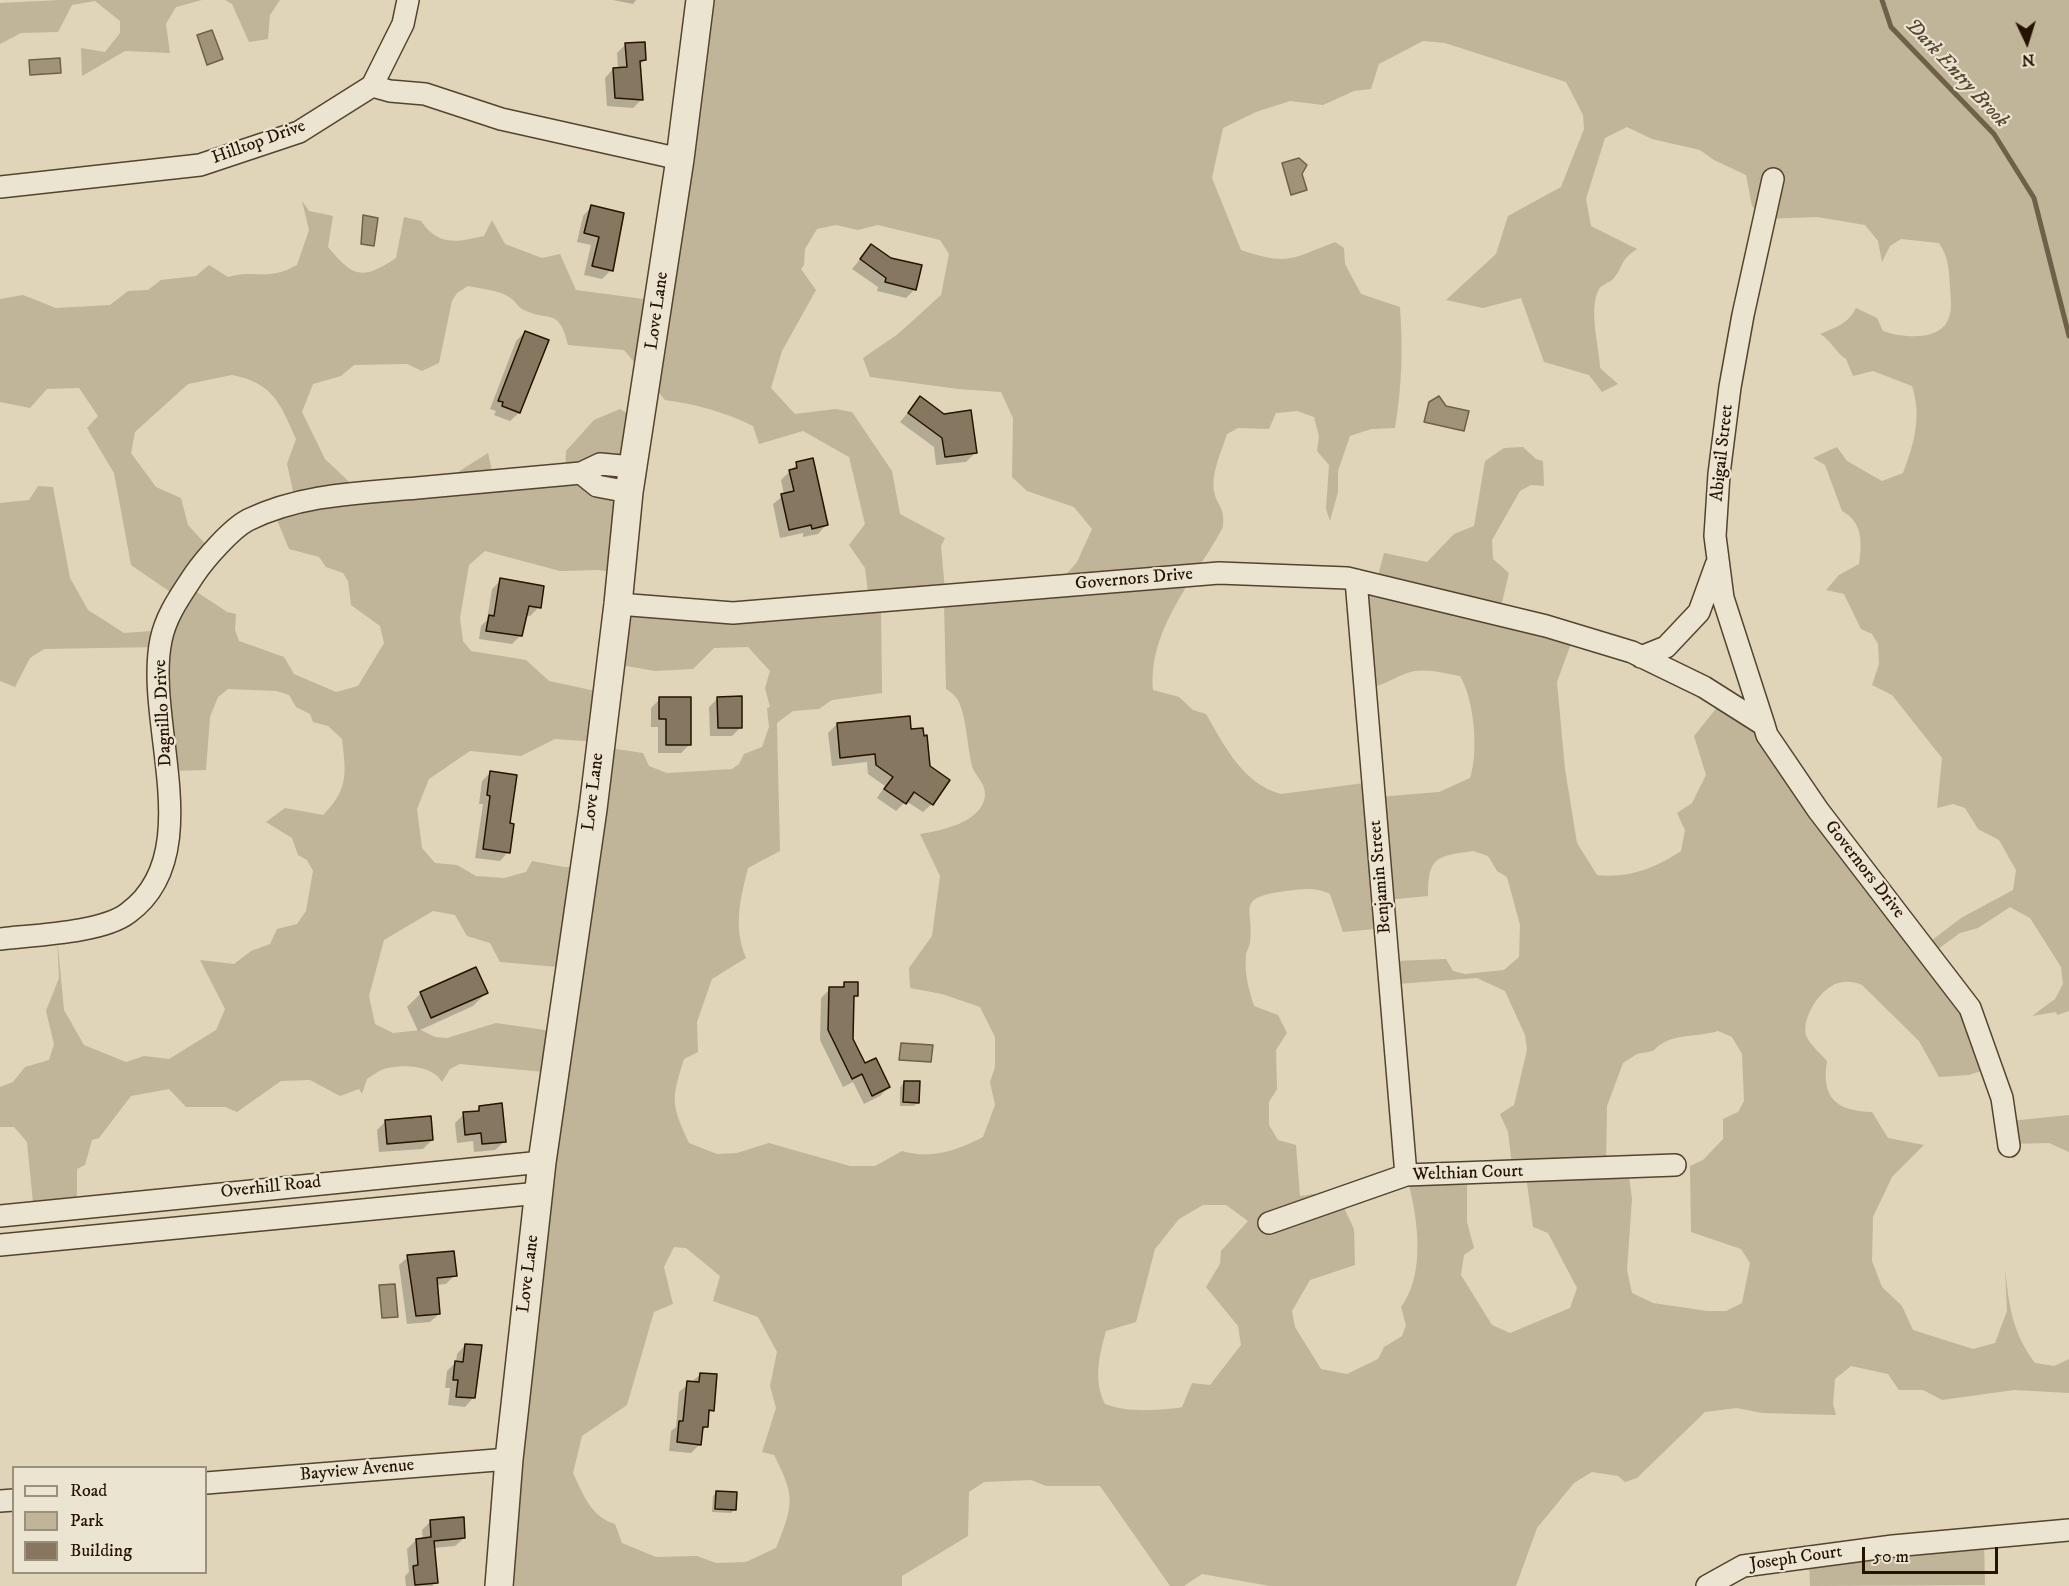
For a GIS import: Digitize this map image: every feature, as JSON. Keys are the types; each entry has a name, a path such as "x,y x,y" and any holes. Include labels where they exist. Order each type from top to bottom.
{"street":[{"path":"408,0 403,24 372,86 390,91 425,94 501,119 680,159"},
{"name":"Love Lane","path":"500,1586 509,1459 542,1162 593,809 631,479 680,159 700,0"},
{"name":"Hilltop Drive","path":"0,187 200,165 299,132 372,86"},
{"name":"Abigail Street","path":"1764,725 1722,598 1715,536 1730,387 1743,315 1773,179"},
{"name":"Dagnillo Drive","path":"0,939 104,926 128,914 160,877 167,850 169,801 158,674 161,639 173,607 203,561 246,522 278,507 328,496 581,473 597,486 631,479"},
{"path":"1641,657 1666,647 1699,612 1718,561"},
{"name":"Governors Drive","path":"618,604 733,613 1219,573 1356,580 1546,626 1641,657 1704,687 1764,725 1767,735 1818,810 1970,1008 2002,1098 2009,1146"},
{"name":"Benjamin Street","path":"1356,580 1406,1175"},
{"name":"Overhill Road","path":"0,1216 542,1162"},
{"name":"Welthian Court","path":"1269,1223 1406,1175 1675,1165"},
{"name":"Overhill Road","path":"0,1245 539,1193"},
{"name":"Bayview Avenue","path":"207,1483 509,1459"},
{"name":"Joseph Court","path":"1707,1586 1743,1566 1893,1546 2069,1530"}],"green space":[{"path":"60,0 202,0 176,7 166,24 170,53 125,51 82,76 81,48 105,52 120,33 120,21 95,1 72,5 58,32 21,33 0,44 0,3"},
{"path":"225,0 280,0 270,15 268,39 249,42 232,4"},
{"path":"702,0 2069,0 2069,1011 2057,1015 2056,1012 2032,1016 2055,999 2063,984 2061,967 2030,918 2010,907 1978,928 1960,933 1937,950 1990,1068 1969,1075 1939,1077 1919,1041 1862,985 1854,983 1838,983 1825,991 1808,1015 1805,1029 1810,1042 1827,1061 1826,1084 1834,1100 1849,1109 1872,1112 1888,1138 1924,1145 1892,1177 1873,1217 1872,1261 1882,1287 1902,1306 1913,1330 1973,1349 1995,1343 2007,1311 2005,1268 2010,1307 2016,1329 2027,1352 2035,1363 2054,1366 2069,1359 2069,1393 2014,1390 1942,1400 1923,1390 1899,1390 1888,1374 1851,1366 1835,1379 1833,1404 1836,1415 1762,1413 1737,1408 1705,1412 1637,1478 1625,1482 1618,1476 1592,1472 1574,1483 1537,1528 1516,1586 1270,1586 1202,1574 1184,1586 1170,1586 1100,1486 1046,1486 1031,1480 984,1482 969,1492 968,1536 902,1576 902,1586 501,1586 544,1072 460,1064 450,1069 442,1082 437,1076 424,1069 408,1066 392,1067 367,1079 362,1094 359,1089 340,1096 310,1080 281,1081 237,1112 225,1107 186,1107 169,1089 131,1096 99,1138 92,1140 85,1165 77,1169 77,1211 34,1213 27,1142 14,1127 0,1127 0,1087 13,1082 25,1067 49,1060 54,1044 46,1011 59,978 57,936 64,1010 84,1045 126,1062 144,1056 169,1059 216,1030 225,1009 200,960 234,964 251,951 270,944 277,929 297,924 306,911 313,871 307,860 298,855 292,838 266,822 285,808 323,815 338,797 345,771 342,739 328,726 313,722 310,714 296,707 289,695 277,691 228,689 218,697 210,717 206,770 169,771 160,647 44,649 30,658 15,687 0,681 0,503 29,500 38,486 53,487 70,578 88,610 124,633 165,630 179,598 131,565 114,473 87,428 98,416 79,388 47,389 30,408 0,402 0,299 23,295 56,308 110,305 128,291 148,290 161,280 196,276 209,265 228,277 277,273 297,265 309,230 302,201 309,211 333,216 328,247 344,265 359,272 366,273 375,270 396,258 404,217 421,221 442,239 457,241 484,236 492,220 505,244 542,258 560,254 576,290 651,300","holes":["1423,41 1445,43 1566,82 1583,115 1584,129 1561,187 1508,216 1496,254 1446,300 1483,308 1521,298 1544,362 1589,375 1602,392 1618,384 1600,368 1594,317 1596,297 1600,287 1614,278 1625,260 1637,249 1591,226 1586,199 1605,138 1627,127 1652,139 1700,150 1714,160 1746,175 1752,206 1764,219 1817,217 1865,225 1878,241 1882,262 1890,246 1901,239 1939,243 1948,264 1951,302 1948,321 1939,330 1924,336 1890,333 1883,331 1877,318 1856,308 1845,321 1820,334 1846,359 1853,376 1873,371 1912,386 1916,409 1913,441 1903,473 1882,481 1847,461 1837,447 1813,458 1825,465 1842,511 1854,521 1860,534 1859,564 1839,575 1826,590 1844,594 1861,629 1872,634 1878,644 1879,664 1872,685 1892,695 1942,758 1937,808 1953,804 1965,808 1978,829 1999,840 2016,870 2013,890 1961,918 1927,944 1761,723 1723,700 1694,736 1706,775 1692,803 1677,813 1685,830 1681,851 1641,871 1630,874 1597,875 1577,843 1565,769 1557,682 1573,638 1499,615 1509,573 1493,559 1492,540 1520,491 1531,485 1544,486 1543,461 1536,459 1523,447 1504,448 1485,461 1474,526 1454,534 1427,562 1384,553 1376,583 1358,585 1366,688 1413,671 1433,671 1460,676 1469,698 1474,726 1474,754 1470,778 1439,792 1377,797 1372,782 1281,794 1256,782 1245,772 1236,762 1206,714 1193,710 1179,697 1153,690 1153,667 1166,625 1176,604 1223,527 1223,514 1215,496 1213,484 1227,434 1238,428 1269,429 1276,413 1297,411 1314,417 1319,436 1317,451 1329,465 1326,509 1330,521 1338,492 1338,471 1350,436 1371,429 1395,428 1401,368 1400,307 1361,294 1345,264 1344,248 1335,242 1308,253 1280,259 1241,250 1212,178 1223,128 1256,112 1290,101 1323,105 1354,91 1371,89 1379,64","836,225 858,230 878,225 940,240 949,254 941,295 898,334 863,358 870,377 958,389 1001,392 1013,418 1012,477 1027,491 1074,507 1092,529 1077,562 1052,591 946,601 941,546 945,538 900,514 892,471 852,412 835,409 795,414 771,388 782,351 816,290 801,269 804,265 805,249 817,229","468,286 491,290 507,296 522,309 557,320 565,333 568,345 624,350 665,400 710,409 753,426 759,444 803,431 849,457 865,524 849,545 865,568 869,601 621,610 615,664 655,671 693,669 714,648 748,647 770,671 765,688 770,707 767,708 769,727 762,747 744,754 739,764 732,769 667,773 649,766 643,753 602,747 584,867 564,867 532,861 526,872 504,878 476,876 457,865 435,863 422,848 417,809 429,779 470,751 521,756 555,739 599,742 605,693 549,681 526,660 471,651 463,641 460,618 469,565 485,551 560,571 599,570 623,574 646,424 620,409 594,420 566,451 565,476 494,480 488,453 433,488 362,494 325,459 302,412 313,384 341,376 354,365 407,364 422,371 439,363 452,301 457,293","232,375 257,383 273,396 280,405 296,439 287,464 296,504 275,515 289,549 319,557 326,567 343,573 348,581 351,605 380,626 384,643 358,686 336,692 294,674 284,657 239,641 235,630 236,614 227,612 191,588 211,550 188,525 181,498 156,487 131,453 135,432 188,384","944,603 946,689 959,702 964,717 973,770 984,787 985,796 982,805 969,819 949,828 920,834 940,876 932,936 909,968 910,988 942,994 980,1007 995,1037 995,1067 990,1082 995,1105 983,1137 964,1146 934,1154 913,1154 902,1151 875,1166 850,1166 769,1143 737,1153 717,1154 689,1143 676,1110 677,1084 684,1059 698,1052 697,1022 712,979 746,958 740,935 739,913 748,868 780,851 777,723 793,711 819,709 832,700 882,693 881,606","1473,851 1488,856 1497,871 1507,877 1520,925 1519,957 1504,970 1465,974 1453,971 1446,959 1394,961 1397,984 1477,978 1505,991 1525,1035 1527,1050 1514,1105 1500,1114 1508,1132 1513,1173 1526,1176 1533,1227 1548,1233 1577,1288 1570,1308 1510,1333 1492,1325 1461,1275 1464,1255 1474,1248 1467,1222 1467,1175 1407,1178 1417,1227 1418,1244 1414,1278 1409,1294 1401,1307 1406,1325 1402,1336 1384,1347 1378,1359 1347,1374 1321,1369 1295,1327 1292,1311 1310,1280 1355,1265 1354,1229 1336,1191 1300,1196 1296,1145 1278,1140 1269,1125 1269,1102 1277,1089 1276,1050 1287,1033 1278,1015 1254,1006 1252,1000 1246,969 1246,954 1251,931 1250,906 1259,897 1269,894 1314,889 1330,894 1343,932 1385,928 1386,900 1428,896 1432,866 1443,857","433,911 455,915 467,936 490,943 500,962 569,968 552,1031 496,1023 447,1038 435,1037 421,1030 393,1033 375,1024 369,996 384,940","1718,1031 1732,1037 1742,1054 1744,1101 1738,1112 1723,1119 1723,1139 1703,1160 1690,1166 1691,1232 1741,1249 1750,1263 1742,1303 1726,1311 1707,1311 1653,1303 1632,1293 1627,1270 1632,1199 1628,1168 1606,1167 1607,1106 1623,1063 1637,1054 1653,1051 1675,1038","1203,1205 1226,1205 1248,1221 1221,1251 1220,1264 1206,1287 1238,1326 1241,1345 1210,1385 1192,1383 1182,1407 1141,1410 1123,1409 1105,1404 1098,1377 1099,1359 1106,1331 1136,1322 1155,1249 1179,1219","674,1247 686,1248 720,1276 713,1301 758,1317 777,1352 770,1386 776,1408 762,1452 774,1455 781,1469 789,1491 789,1510 776,1548 746,1562 716,1563 697,1556 656,1557 622,1543 615,1524 600,1516 589,1504 573,1473 582,1436 627,1405 654,1312 673,1304 664,1267"]},
{"path":"2069,1115 2069,1152 2049,1143 2009,1144 2010,1121"},
{"path":"1984,1541 1985,1585 1810,1586 1809,1559"}],"shaded area":[{"path":"212,30 223,59 207,65 197,35"},
{"path":"60,58 61,73 30,75 29,60"},
{"path":"1299,158 1307,165 1302,174 1307,190 1291,195 1282,163"},
{"path":"363,215 378,218 374,246 361,244"},
{"path":"1439,396 1446,406 1469,411 1464,431 1424,422 1429,402"},
{"path":"901,1043 933,1045 931,1062 899,1060"},
{"path":"395,1284 398,1317 382,1318 379,1285"}],"building":[{"path":"645,42 646,60 640,61 643,100 615,98 613,68 627,67 625,43"},
{"path":"591,205 624,213 613,271 592,266 599,237 584,233"},
{"path":"871,244 891,258 922,265 916,290 885,282 886,278 860,259"},
{"path":"525,331 549,340 520,413 502,406 503,402 498,401"},
{"path":"920,396 944,414 971,410 977,453 945,457 942,438 908,413"},
{"path":"813,458 828,525 812,529 811,525 789,530 781,494 794,491 789,470 797,468 796,462"},
{"path":"500,578 544,586 541,608 529,606 522,636 486,631 489,615 494,616"},
{"path":"742,696 742,728 718,728 717,697"},
{"path":"659,697 691,697 691,745 666,745 666,719 659,719"},
{"path":"910,716 911,729 923,728 924,736 927,735 930,766 950,780 933,805 914,792 906,804 884,789 893,777 876,765 875,754 840,758 837,723"},
{"path":"490,771 517,775 510,823 514,824 510,853 483,849 490,796 487,795"},
{"path":"476,967 488,993 431,1018 420,992"},
{"path":"844,982 858,982 858,996 854,996 853,1039 865,1063 876,1058 890,1087 872,1096 862,1074 852,1079 828,1030 829,987 844,987"},
{"path":"904,1081 920,1081 919,1103 903,1102"},
{"path":"502,1103 506,1142 482,1144 481,1133 465,1135 463,1112 479,1111 479,1106"},
{"path":"431,1116 433,1140 387,1144 385,1120"},
{"path":"454,1251 457,1276 437,1278 440,1314 416,1316 407,1255"},
{"path":"465,1344 482,1345 475,1398 456,1397 458,1380 453,1380 455,1361 463,1362"},
{"path":"700,1373 717,1374 714,1411 709,1410 708,1427 703,1427 701,1445 677,1442 679,1421 683,1421 687,1381 699,1382"},
{"path":"716,1491 737,1492 736,1510 715,1509"},
{"path":"464,1517 465,1538 434,1541 438,1583 415,1585 413,1566 418,1565 416,1539 431,1537 430,1520"}],"waterway":[{"name":"Dark Entry Brook","path":"1882,0 1891,27 1994,134 2034,198 2069,336"}]}
